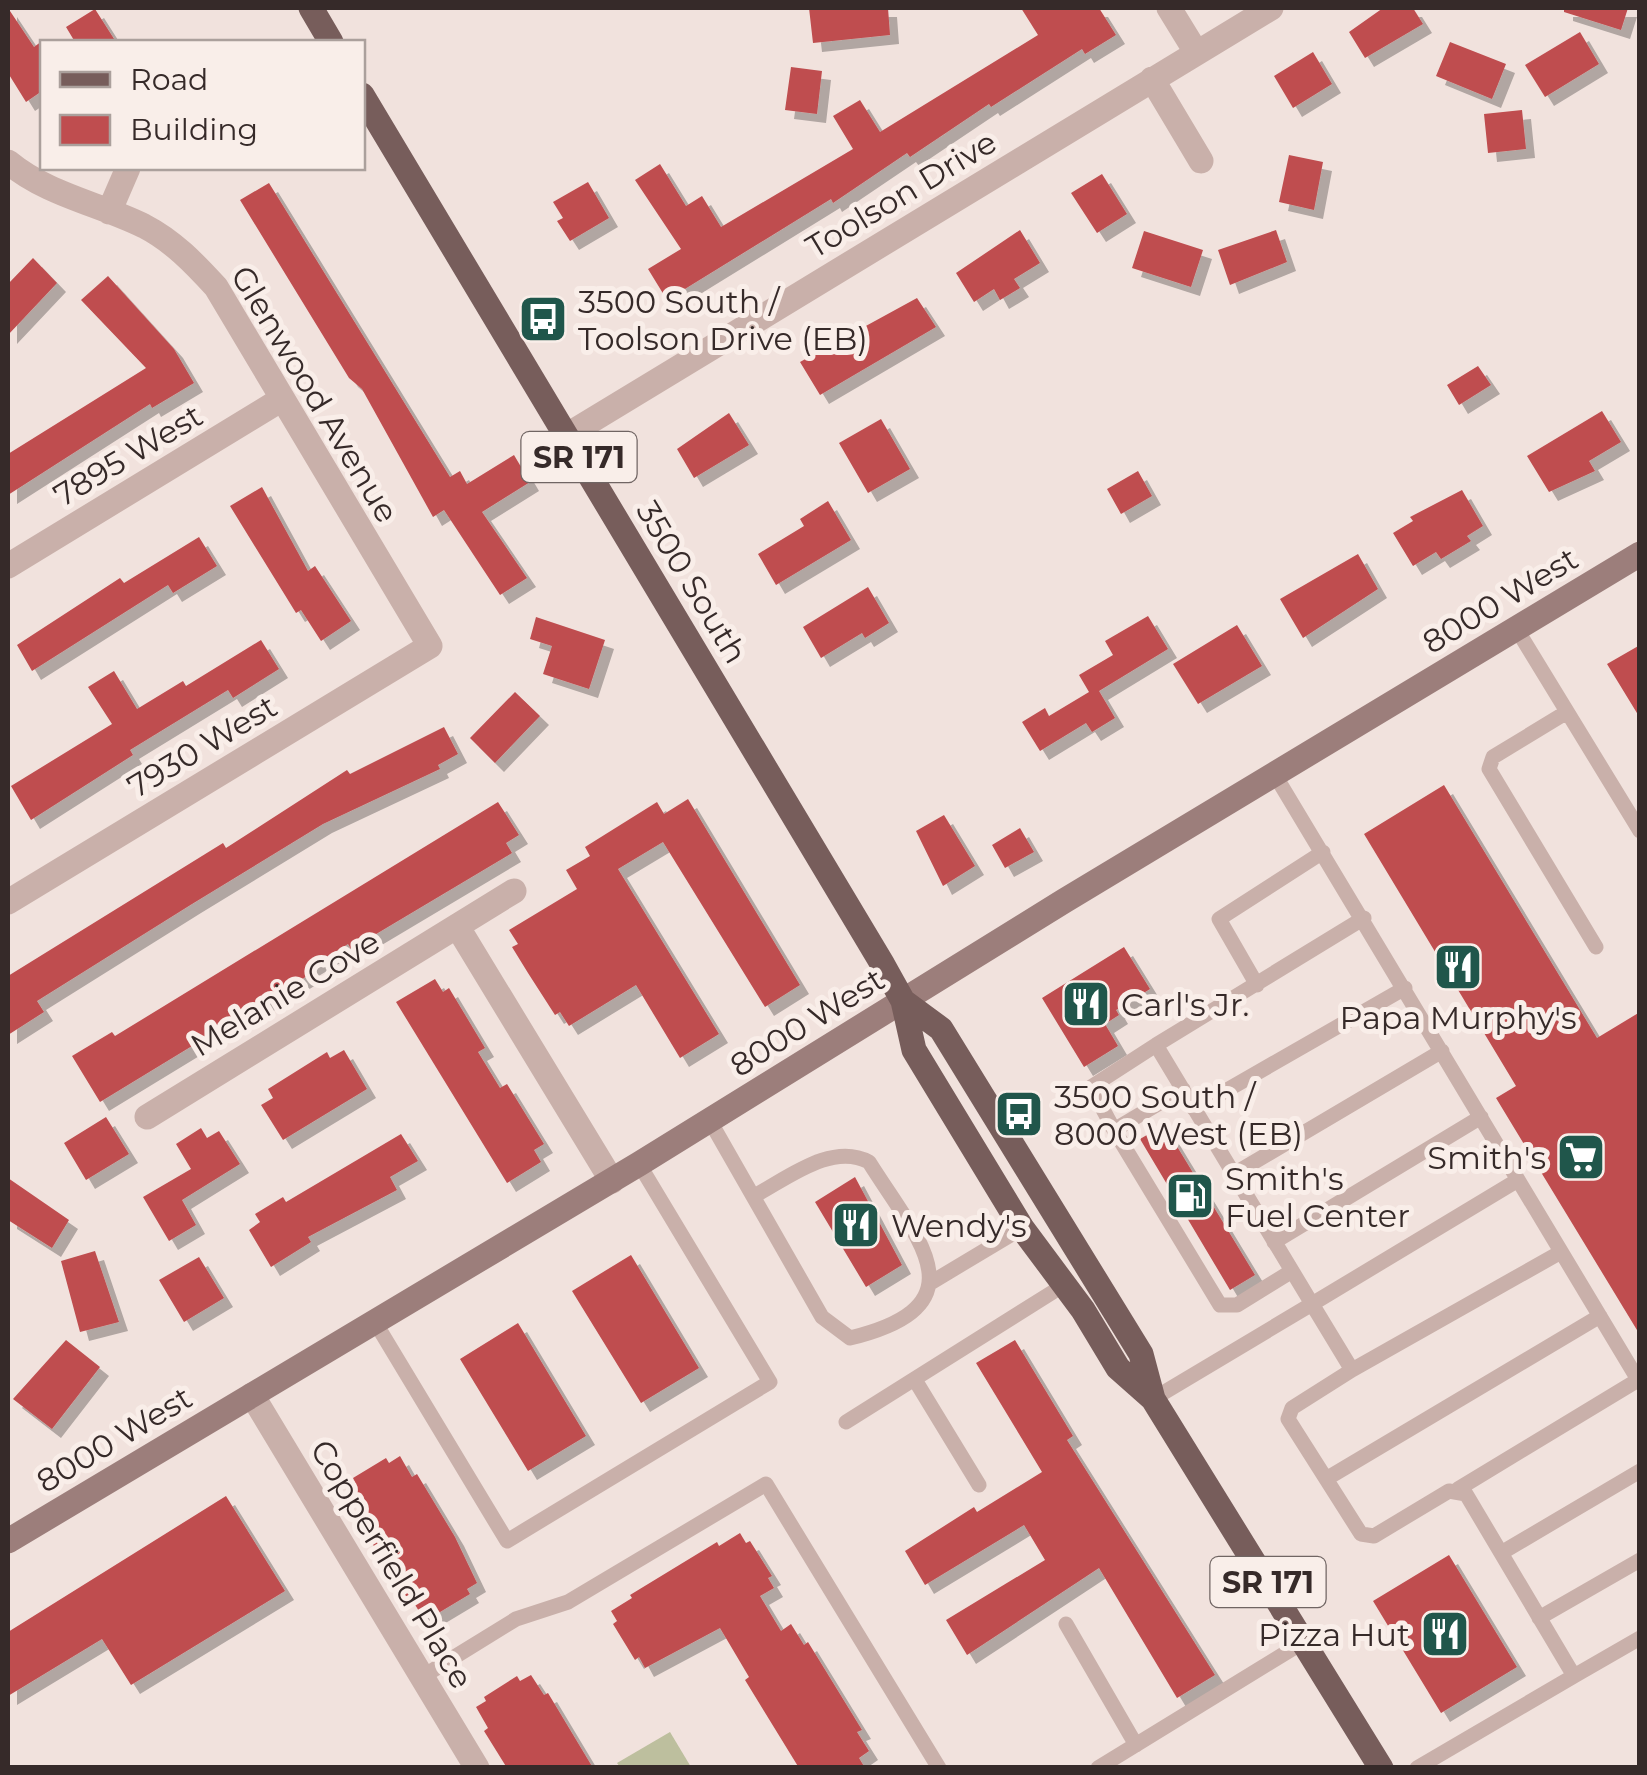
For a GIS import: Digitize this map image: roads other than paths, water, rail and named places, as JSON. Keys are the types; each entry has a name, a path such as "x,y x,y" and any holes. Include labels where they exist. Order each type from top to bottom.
{"main road":[{"path":"310,8 331,40"},
{"name":"3500 South","path":"365,99 903,1000 914,1050 1022,1228 1118,1368 1153,1399 1380,1768"},
{"name":"3500 South","path":"903,1000 941,1029 1141,1354 1153,1399"}],"street":[{"path":"1169,8 1196,52"},
{"name":"Toolson Drive","path":"566,436 1270,8"},
{"path":"1152,80 1201,161"},
{"path":"8,196 14,167"},
{"name":"Glenwood Avenue","path":"14,167 59,194 146,227 186,254 216,287 430,646"},
{"path":"109,212 127,170"},
{"name":"7895 West","path":"8,566 282,399"},
{"name":"8000 West","path":"8,1541 612,1181 1640,554"},
{"name":"7930 West","path":"8,902 430,646"},
{"name":"Melanie Cove","path":"146,1117 514,891"},
{"path":"457,926 612,1181"},
{"name":"Copperfield Place","path":"252,1395 477,1768"}],"lane":[{"path":"1516,628 1640,831"},
{"path":"1568,712 1493,757 1490,769 1596,947"},
{"path":"1276,774 1639,1382 1458,1490 1367,1537 1361,1534 1288,1419 1288,1412 1352,1370 1561,1252"},
{"path":"1257,984 1218,919 1323,852"},
{"path":"1292,1271 1237,1304 1220,1305 1091,1087 1364,918"},
{"path":"1194,1109 1405,988"},
{"path":"1156,1046 1352,1370"},
{"path":"1234,1174 1442,1051"},
{"path":"1114,1130 1183,1090"},
{"path":"1274,1242 1481,1117"},
{"path":"710,1121 822,1317 850,1338 873,1332 913,1309 932,1282 1022,1228"},
{"path":"754,1196 828,1157 854,1154 869,1162 928,1256 932,1282"},
{"path":"376,1322 507,1541 770,1382 639,1164"},
{"path":"1153,1399 1518,1180"},
{"path":"846,1422 1064,1285"},
{"path":"1326,1479 1600,1316"},
{"path":"915,1380 979,1485"},
{"path":"1501,1554 1640,1471"},
{"path":"422,1677 516,1619 568,1602 766,1484 939,1768"},
{"path":"1458,1490 1466,1494 1574,1676"},
{"path":"1539,1618 1640,1560"},
{"path":"1066,1624 1136,1745"},
{"path":"1417,1768 1640,1638"},
{"path":"1098,1768 1305,1641"}],"place":[{"name":"3500 South / Toolson Drive (EB)","path":"543,319"},
{"name":"Papa Murphy's","path":"1458,967"},
{"name":"Carl's Jr.","path":"1086,1004"},
{"name":"3500 South / 8000 West (EB)","path":"1019,1114"},
{"name":"Smith's","path":"1581,1157"},
{"name":"Smith's Fuel Center","path":"1190,1196"},
{"name":"Wendy's","path":"856,1225"},
{"name":"Pizza Hut","path":"1445,1634"}]}
